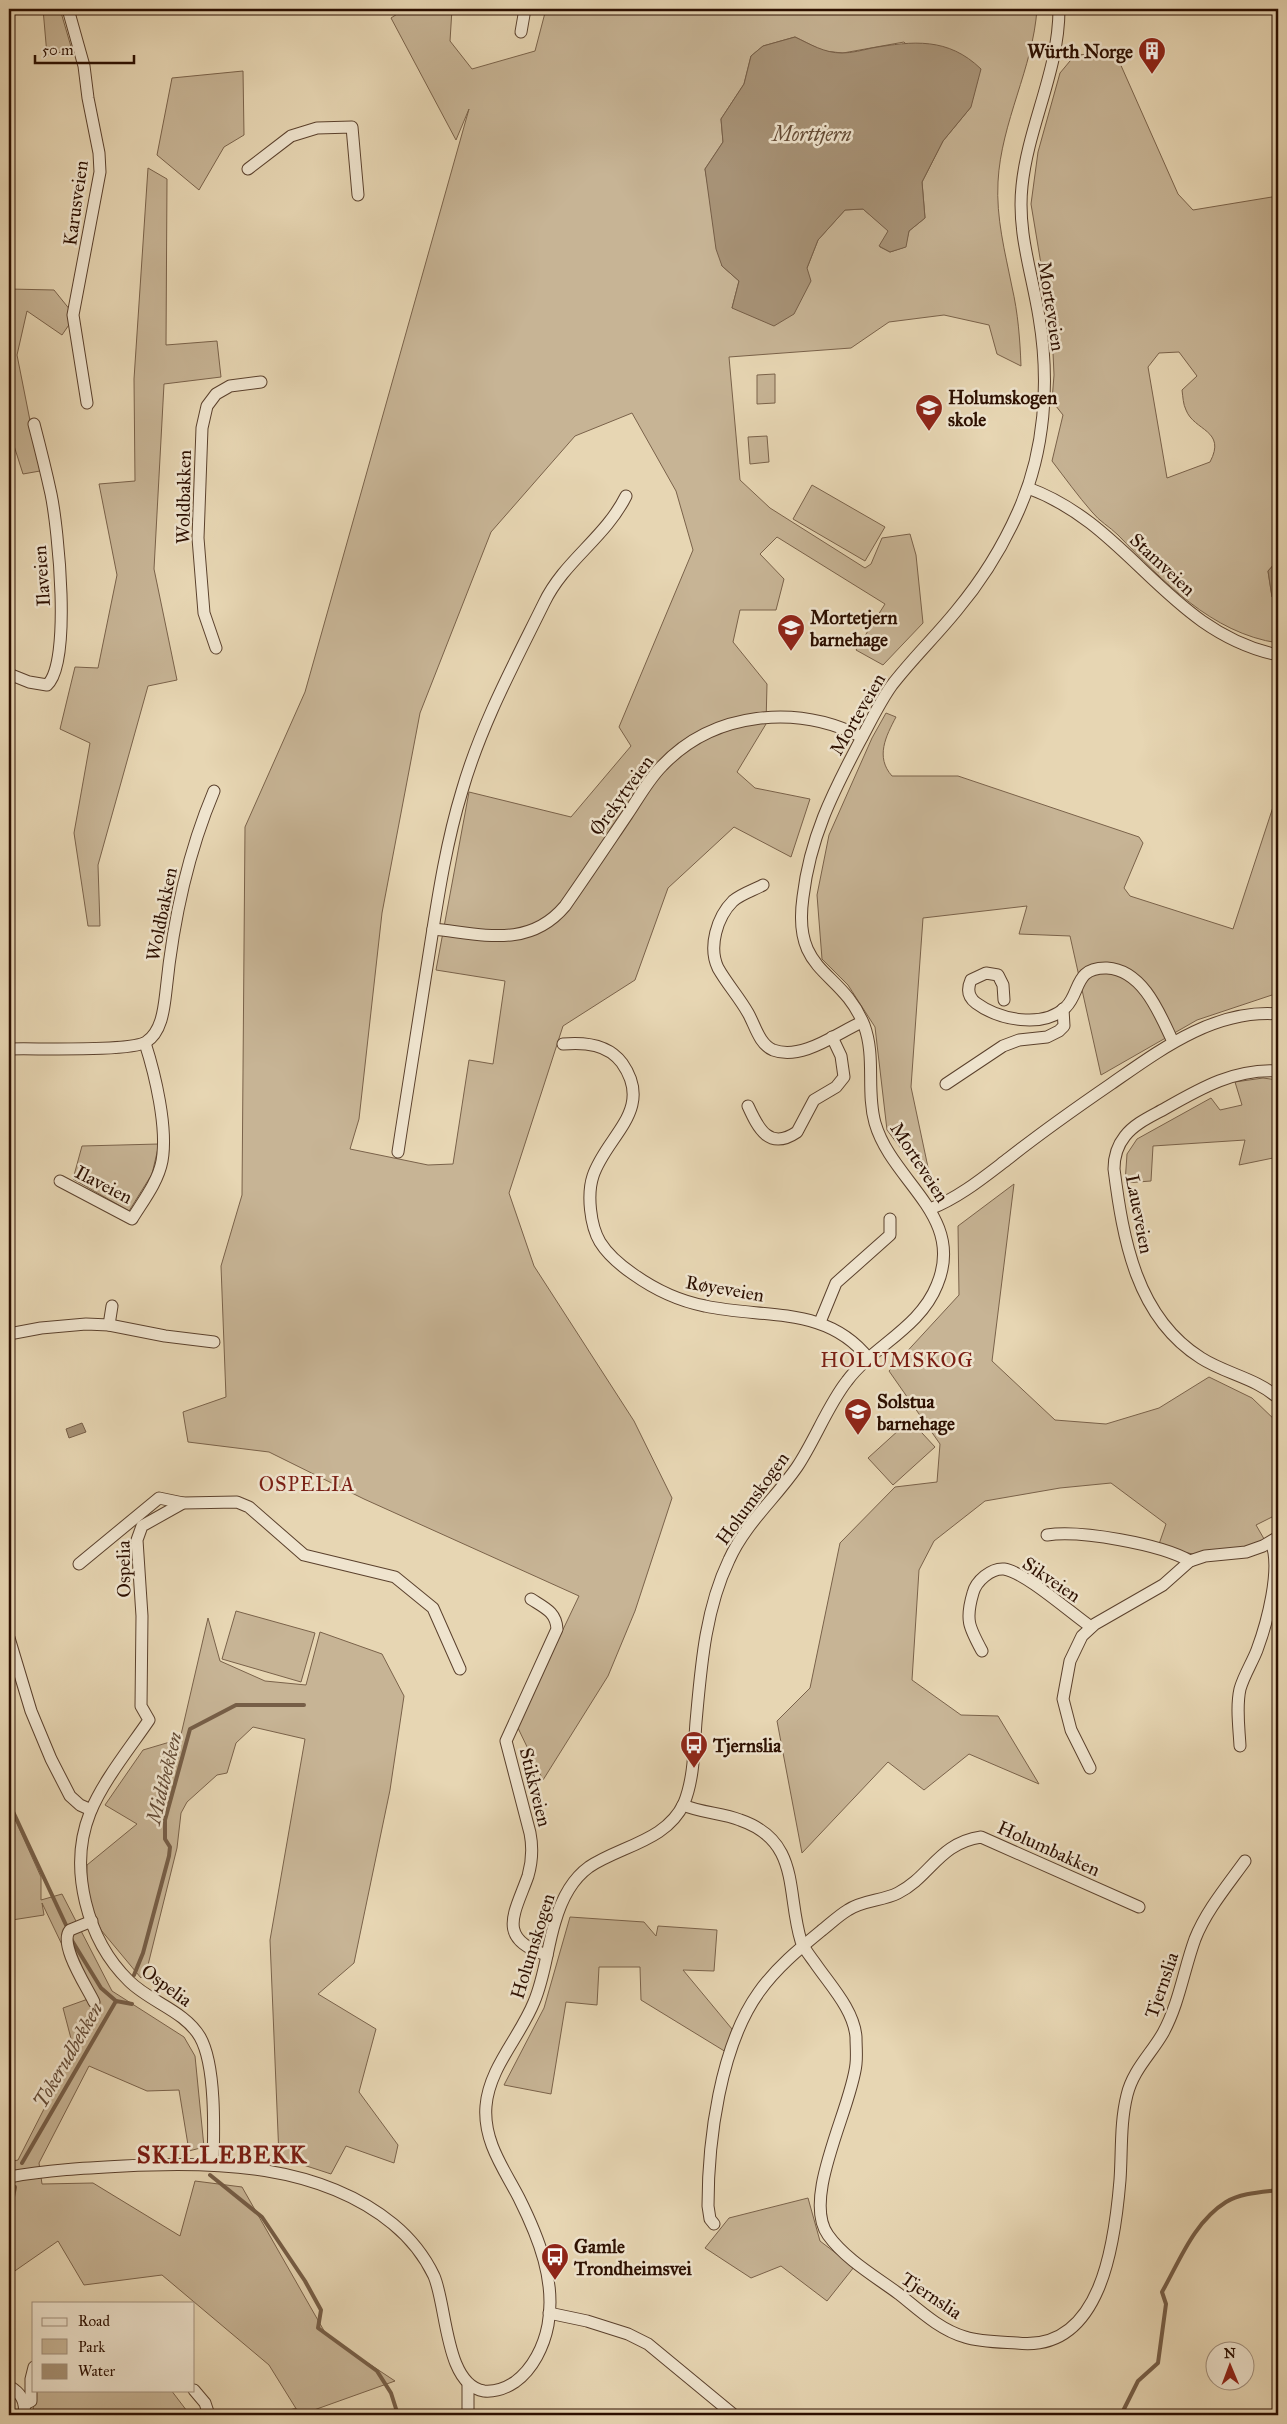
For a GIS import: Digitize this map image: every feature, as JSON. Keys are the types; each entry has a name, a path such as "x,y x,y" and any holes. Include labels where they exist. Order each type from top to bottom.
{"street":[{"name":"Karusveien","path":"68,9 84,66 99,153 100,172 73,315 88,403"},
{"path":"521,32 525,9"},
{"name":"Morteveien","path":"873,1356 923,1309 938,1283 944,1261 944,1246 941,1232 930,1209 890,1154 876,1128 871,1103 870,1046 862,1022 851,1002 820,971 810,956 803,940 801,922 807,870 820,820 862,738 894,684 964,602 983,576 1008,534 1028,488 1037,459 1042,428 1043,354 1039,314 1021,230 1021,190 1026,159 1056,50 1059,9"},
{"path":"248,169 291,136 317,128 352,127 358,195"},
{"name":"Woldbakken","path":"216,648 204,613 198,538 202,428 207,406 216,394 230,386 261,382"},
{"name":"Ilaveien","path":"9,674 29,682 48,685 54,679 58,660 61,616 60,575 51,496 34,424"},
{"name":"Stamveien","path":"1028,488 1050,496 1079,513 1105,534 1202,623 1240,643 1278,655"},
{"path":"398,1152 433,929 447,848 457,807 497,698 551,588 565,569 603,532 619,511 626,496"},
{"name":"Ørekytveien","path":"433,929 510,936 533,931 550,922 565,906 655,774 682,748 709,732 747,720 788,716 829,723 862,738"},
{"name":"Woldbakken","path":"145,1042 155,1032 161,1022 171,939 186,868 214,791"},
{"path":"764,885 734,900 717,925 715,937 715,962 748,1012 763,1043 774,1050 793,1052 832,1037 862,1022"},
{"path":"1004,1000 1003,985 998,975 986,973 971,980 968,991 974,1002 1004,1016 1033,1020 1062,1009 1069,1003 1077,984 1088,972 1107,968 1120,971 1132,978 1146,992 1173,1042"},
{"path":"946,1084 1003,1046 1055,1034 1064,1026 1062,1009"},
{"path":"930,1209 961,1194 1062,1118 1173,1042 1200,1029 1235,1018 1260,1014 1278,1014"},
{"path":"748,1106 757,1126 764,1134 780,1139 797,1132 814,1100 836,1087 844,1076 841,1056 832,1037"},
{"path":"9,1049 121,1047 145,1042"},
{"name":"Ilaveien","path":"60,1181 132,1219 156,1179 162,1160 158,1082 145,1042"},
{"name":"Røyeveien","path":"563,1044 592,1045 613,1054 628,1073 632,1090 633,1102 628,1116 596,1168 591,1184 594,1226 599,1240 613,1258 647,1284 693,1303 820,1322 846,1336 873,1356"},
{"name":"Laueveien","path":"1278,1071 1254,1071 1231,1076 1207,1085 1134,1126 1124,1137 1115,1155 1114,1169 1133,1269 1142,1292 1153,1311 1192,1352 1221,1369 1261,1386 1278,1398"},
{"path":"820,1322 836,1282 890,1235 890,1220"},
{"path":"109,1325 112,1306"},
{"path":"9,1334 66,1325 109,1325 165,1336 214,1342"},
{"name":"Holumskogen","path":"550,2312 549,2283 542,2252 520,2200 492,2146 486,2113 487,2097 493,2078 529,2013 541,1983 561,1904 579,1876 595,1864 660,1830 675,1817 683,1805 693,1760 707,1631 723,1573 747,1529 798,1466 843,1387 873,1356"},
{"path":"79,1564 159,1498 184,1502"},
{"name":"Ospelia","path":"213,2164 214,2138 210,2077 204,2044 199,2035 186,2021 149,1998 129,1980 112,1959 92,1921 84,1894 81,1862 85,1832 91,1810 149,1720 141,1706 142,1616 137,1540 142,1526 184,1502 237,1502 249,1507 304,1555 395,1578 433,1608 460,1669"},
{"path":"1047,1535 1062,1533 1093,1535 1167,1552 1190,1561 1205,1556 1246,1552 1275,1539 1276,1563 1268,1604 1258,1648 1241,1687 1238,1703 1240,1746"},
{"name":"Sikveien","path":"1090,1768 1071,1730 1064,1699 1070,1661 1082,1636 1091,1627 1163,1585 1190,1561"},
{"name":"Sikveien","path":"982,1651 969,1628 969,1607 974,1588 986,1575 995,1570 1005,1569 1022,1577 1091,1627"},
{"name":"Stikkveien","path":"531,1599 554,1614 557,1619 557,1629 506,1741 528,1825 532,1849 528,1876 515,1906 513,1922 515,1934 522,1944 547,1955"},
{"path":"9,1638 31,1711 51,1759 70,1796 80,1805 91,1810"},
{"name":"Tjernslia","path":"683,1805 745,1821 772,1838 783,1853 790,1873 802,1946 843,2002 856,2033 856,2066 824,2178 819,2212 826,2234 842,2251 936,2322 965,2338 1028,2345 1049,2341 1066,2334 1089,2308 1100,2286 1112,2242 1120,2182 1123,2116 1128,2092 1136,2072 1164,2031 1196,1936 1212,1907 1245,1861"},
{"name":"Holumbakken","path":"714,2224 710,2219 708,2206 711,2150 718,2102 734,2042 748,2008 759,1991 787,1960 849,1909 898,1893 944,1852 964,1841 981,1837 1140,1907"},
{"path":"92,1921 70,1930 66,1940 71,1956 94,2002"},
{"path":"9,2177 91,2167 213,2164 283,2175 328,2187 363,2203 398,2228 418,2248 436,2281 456,2364 468,2384 478,2390 494,2391 507,2387 520,2377 543,2344 550,2312 628,2334 648,2344 734,2415"},
{"path":"25,2410 31,2401 32,2375"},
{"path":"468,2384 468,2415"},
{"path":"9,2386 18,2392 25,2410"},
{"path":"195,2391 205,2403 209,2415"}],"green space":[{"path":"43,9 60,9 72,50 47,55"},
{"path":"405,9 452,9 450,41 472,69 535,51 546,9 1037,9 1030,52 1000,160 998,182 1000,222 1016,307 1021,366 997,354 989,325 944,315 889,322 851,348 729,357 740,480 770,508 865,568 871,564 882,538 910,534 916,555 923,623 883,665 856,650 885,604 777,537 760,554 784,579 776,610 740,610 733,642 767,684 766,724 737,772 755,788 810,799 791,857 734,827 668,888 635,980 563,1026 509,1193 534,1266 634,1421 672,1498 635,1611 608,1676 543,1780 517,1726 579,1596 364,1499 269,1452 188,1442 183,1412 226,1397 221,1266 242,1195 245,827 305,692 469,109 456,140 391,18","holes":["795,37 823,51 843,53 904,42 971,107 943,141 922,182 925,218 909,231 905,247 890,252 880,247 889,231 863,209 845,210 818,240 807,268 732,308 739,281 722,266 705,169 723,142 721,119 744,84 751,56 763,46","632,413 676,491 693,550 619,727 631,746 571,817 469,792 436,970 505,981 493,1064 469,1060 453,1164 428,1165 350,1149 359,1119 382,913 420,713 491,532 575,436"]},
{"path":"1111,53 1119,61 1178,194 1193,210 1278,196 1278,560 1268,571 1272,597 1278,599 1278,643 1254,637 1231,628 1210,617 1171,587 1095,515 1052,461 1063,415 1052,401 1054,375 1052,330 1031,204 1038,152 1060,73 1075,55","holes":["1179,352 1197,376 1182,390 1184,403 1190,417 1212,437 1215,443 1214,451 1210,462 1167,478 1148,367 1159,353"]},
{"path":"243,71 244,135 224,147 199,190 157,155 172,78"},
{"path":"148,168 167,179 166,345 217,341 221,377 164,384 154,569 177,680 148,686 98,865 100,926 88,926 74,833 90,743 60,729 75,667 98,668 117,575 99,484 135,481 134,379"},
{"path":"9,289 54,290 75,316 62,335 27,311 17,355 40,471 23,474 9,430"},
{"path":"775,374 775,403 757,404 757,375"},
{"path":"767,436 769,462 750,464 748,437"},
{"path":"812,485 885,527 865,561 793,519"},
{"path":"886,713 896,717 886,739 883,754 887,769 892,776 958,776 1139,837 1143,843 1124,888 1130,896 1233,929 1274,804 1278,798 1278,993 1197,1020 1101,1075 1070,936 1019,934 1027,906 923,918 911,1087 933,1191 887,1130 875,1027 848,985 822,959 817,895 829,835 872,738"},
{"path":"1263,1078 1278,1080 1278,1157 1239,1165 1245,1140 1153,1146 1151,1181 1125,1183 1127,1154 1137,1139 1211,1098 1220,1110 1242,1105 1235,1082"},
{"path":"159,1144 152,1174 129,1211 73,1179 82,1146"},
{"path":"1014,1184 992,1361 1055,1420 1106,1424 1159,1408 1209,1377 1252,1398 1278,1423 1278,1509 1274,1516 1256,1525 1267,1544 1198,1555 1158,1547 1166,1524 1111,1483 1060,1488 985,1501 934,1541 919,1570 912,1680 961,1715 998,1716 1039,1784 969,1754 924,1790 888,1762 802,1853 777,1721 810,1688 840,1543 895,1487 937,1482 940,1444 889,1371 959,1295 958,1226"},
{"path":"910,1420 935,1447 893,1485 868,1458"},
{"path":"236,1611 315,1633 301,1682 222,1659"},
{"path":"208,1618 220,1661 265,1681 306,1685 320,1632 382,1654 404,1696 390,1790 354,1963 318,1994 376,2029 359,2092 398,2145 394,2163 346,2146 331,2174 279,2157 270,1940 305,1739 253,1727 236,1743 227,1773 217,1775 187,1802 181,1813 177,1848 147,1969 141,1978 101,1930 86,1896 87,1865 137,1824 105,1805 143,1750 180,1739"},
{"path":"9,1806 41,1877 41,1900 62,1894 112,1991 184,2037 195,2056 204,2147 189,2151 179,2090 147,2091 89,2066 39,2163 42,2184 93,2183 180,2236 195,2181 242,2187 327,2336 395,2381 300,2415 269,2365 162,2275 84,2285 58,2241 9,2275 9,2162 18,2160 74,2050 63,2008 88,1999 42,1903 44,1915 12,1920 9,1933"},
{"path":"570,1917 644,1922 656,1936 658,1926 717,1930 714,1971 683,1970 732,2029 726,2052 641,2000 640,1967 599,1967 597,2005 566,2002 551,2094 504,2085 544,2008"},
{"path":"808,2198 820,2241 854,2267 827,2301 781,2266 751,2278 705,2248 729,2218"},
{"path":"34,2392 173,2392 190,2415 33,2415"}],"water":[{"name":"Morttjern","path":"795,37 823,50 835,53 916,43 943,46 956,51 981,69 971,107 943,141 922,182 925,218 909,231 906,247 890,252 879,246 888,231 863,209 845,210 818,240 807,268 811,281 794,314 774,326 732,308 739,281 722,266 716,249 705,169 723,142 721,119 744,84 751,56 763,46"},
{"path":"1278,560 1278,599 1272,597 1268,571"},
{"path":"82,1423 86,1432 69,1438 66,1429"}],"waterway":[{"name":"Midtbekken","path":"134,1975 143,1953 169,1856 170,1847 165,1839 165,1820 190,1729 236,1705 304,1705"},
{"path":"9,1803 66,1925"},
{"path":"71,1939 101,1988 116,2001"},
{"name":"Tokerudbekken","path":"22,2163 116,2001 132,2004"},
{"name":"Tokerudbekken","path":"210,2175 262,2217 305,2281 321,2310 318,2328 377,2371 391,2393 398,2415"},
{"name":"Tokerudbekken","path":"9,2200 13,2197 15,2187"},
{"path":"1121,2415 1138,2381 1158,2363 1166,2304 1162,2292 1196,2231 1215,2210 1226,2202 1251,2193 1278,2190"}],"place":[{"name":"Würth Norge","path":"1152,75"},
{"name":"Holumskogen skole","path":"929,432"},
{"name":"Mortetjern barnehage","path":"791,652"},
{"name":"Solstua barnehage","path":"858,1436"},
{"name":"Tjernslia","path":"694,1769"},
{"name":"Gamle Trondheimsvei","path":"555,2281"}],"district":[{"name":"HOLUMSKOG","path":"897,1360"},
{"name":"OSPELIA","path":"307,1484"},
{"name":"SKILLEBEKK","path":"222,2155"}]}
